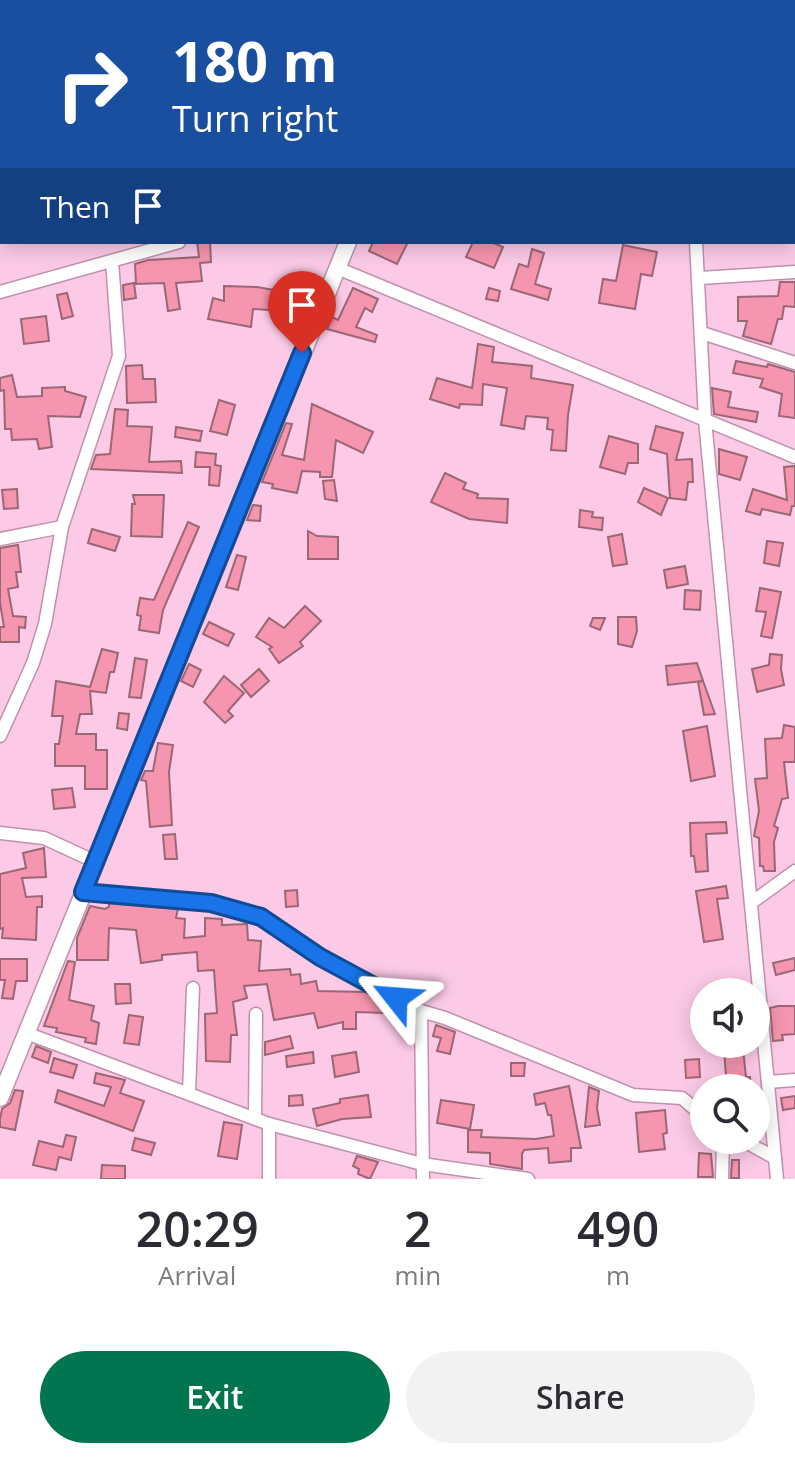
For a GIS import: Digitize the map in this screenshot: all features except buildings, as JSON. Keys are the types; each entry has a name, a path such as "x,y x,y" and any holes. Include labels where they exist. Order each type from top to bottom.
{"street":[{"path":"0,292 172,244"},
{"path":"0,1098 347,244"},
{"path":"696,244 705,420 767,1074"},
{"path":"0,736 33,663 45,624 62,527 119,356 112,261"},
{"path":"337,268 795,457"},
{"path":"700,278 795,272"},
{"path":"702,333 795,363"},
{"path":"0,539 62,527"},
{"path":"0,833 44,838 96,862"},
{"path":"751,903 795,871"},
{"path":"83,892 211,903 261,917 320,957 421,1011 633,1095 682,1098 690,1105"},
{"path":"189,1093 193,988"},
{"path":"421,1011 423,1179"},
{"path":"255,1117 256,1014"},
{"path":"26,1033 269,1124 422,1164 528,1179"},
{"path":"770,1082 795,1080"},
{"path":"770,1104 777,1179"},
{"path":"269,1124 269,1179"},
{"path":"722,1179 723,1154"},
{"path":"768,1154 775,1158"}],"route":[{"path":"302,353 83,892 211,903 261,917 320,957 396,998"}]}
